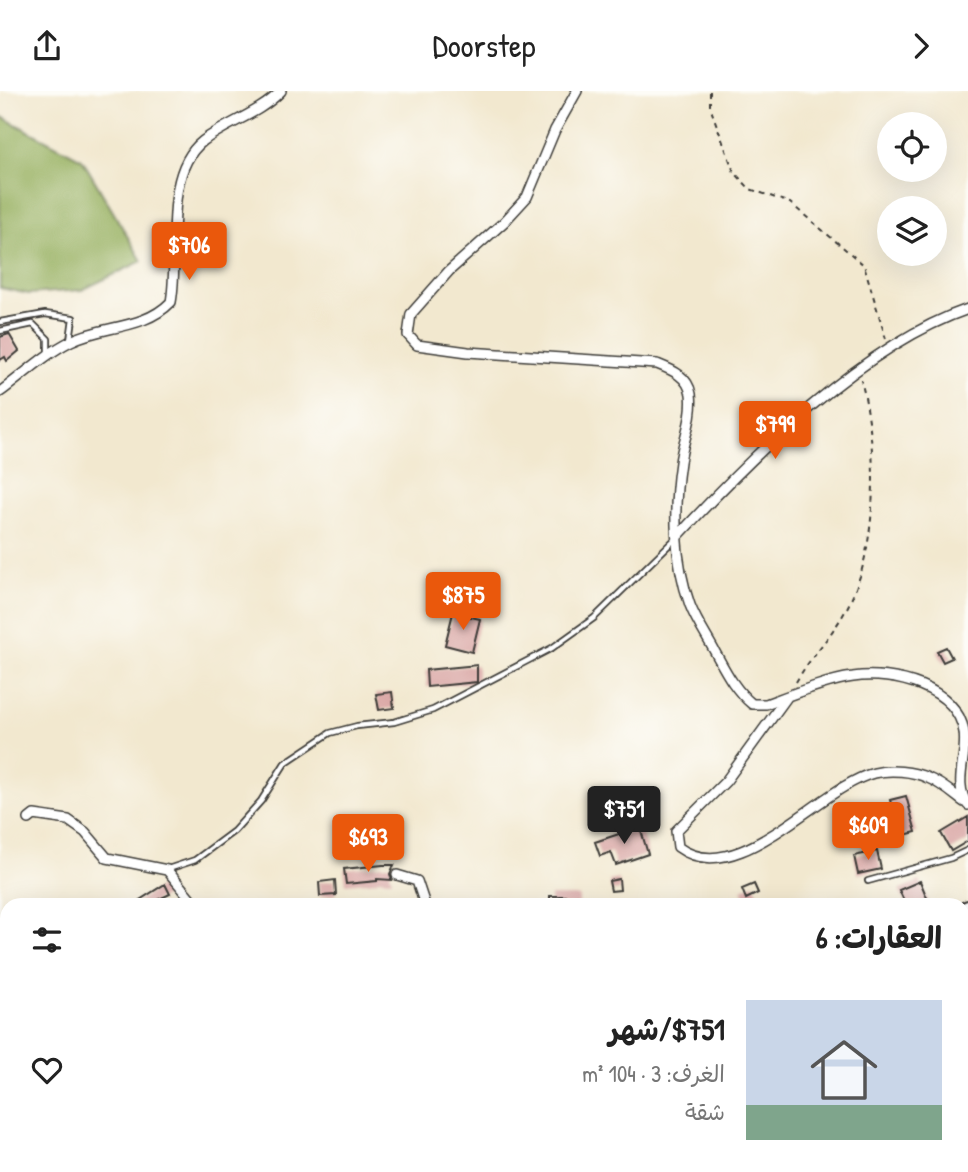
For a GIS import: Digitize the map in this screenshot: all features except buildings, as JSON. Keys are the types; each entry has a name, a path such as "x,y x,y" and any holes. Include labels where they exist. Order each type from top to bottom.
{"street":[{"path":"0,392 70,341 88,333 146,319 171,302 176,201 184,166 203,142 257,111 281,91"},
{"path":"578,91 555,130 527,197 504,222 449,271 411,314 408,335 418,345 468,352 657,364 674,371 686,381 691,393 691,411 679,471 679,569 691,607 731,682 752,704 766,704 855,676 897,680 938,693 962,722 966,748 960,787 967,804"},
{"path":"678,536 720,490 888,348 922,328 968,309"},
{"path":"788,695 726,781 676,831 678,847 687,854 720,857 741,850 789,824 857,780 875,773 904,772 928,777 967,804"},
{"path":"29,818 34,815 68,820 85,832 107,858 167,870 191,898"},
{"path":"397,875 417,881 423,898"}],"lane":[{"path":"0,322 45,314 73,318 70,341"},
{"path":"0,331 33,324 48,339 48,355"},
{"path":"167,870 195,860 234,831 261,801 285,763 330,733 357,726 394,723 433,710 552,648 594,618 678,536"},
{"path":"868,881 951,858 968,850"}],"path":[{"path":"710,91 710,107 734,172 750,189 790,203 864,265 888,348"},
{"path":"788,695 807,662 835,630 851,600 864,562 871,504 871,418 859,371"}],"green space":[{"path":"0,116 82,159 142,261 82,290 29,294 0,288"}]}
